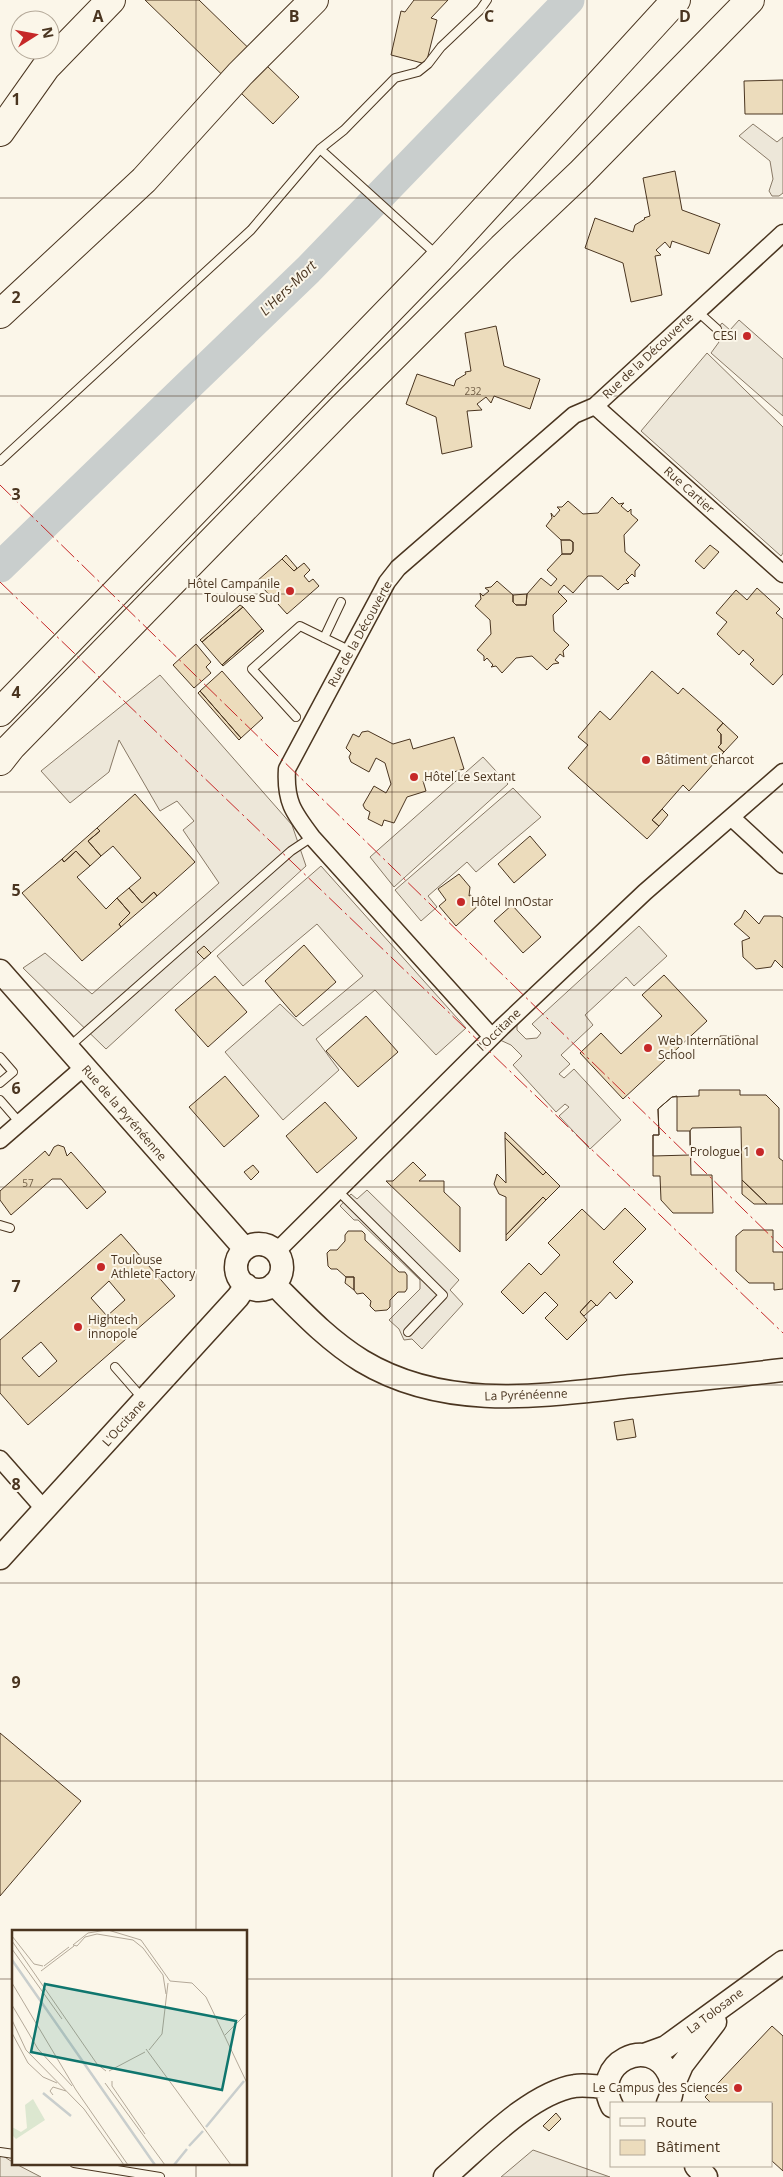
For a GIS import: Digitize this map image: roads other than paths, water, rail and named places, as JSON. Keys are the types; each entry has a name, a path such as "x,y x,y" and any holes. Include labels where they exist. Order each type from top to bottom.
{"highway":[{"path":"0,132 46,68 111,0"},
{"path":"0,314 144,180 240,74 314,0"},
{"path":"0,712 440,258 676,0"},
{"path":"0,761 10,747 341,409 502,248 580,174 750,0"}],"street":[{"name":"Rue de la Découverte","path":"501,1032 312,837 289,803 286,786 287,769 387,582 398,568 574,415 595,406 783,233"},
{"name":"Rue Cartier","path":"595,406 770,558 783,574"},
{"name":"l'Occitane","path":"276,1252 339,1192 425,1102 501,1032 645,892 783,772"},
{"path":"732,818 783,865"},
{"name":"Rue de la Pyrénéenne","path":"1,973 245,1249"},
{"path":"0,1140 84,1067"},
{"path":"265,1245 276,1252 280,1258 281,1272 274,1284 260,1290 246,1285 238,1274 236,1267 240,1254 251,1246 265,1245"},
{"name":"La Pyrénéenne","path":"274,1284 319,1329 363,1362 416,1384 481,1397 516,1398 783,1370"},
{"name":"L'Occitane","path":"0,1558 238,1297 246,1285"},
{"path":"0,1459 45,1510"},
{"name":"La Tolosane","path":"609,2096 611,2071 622,2059 633,2055 644,2055 666,2047 783,1962"},
{"path":"670,2095 682,2065 714,2023 747,1996 783,1972"},
{"path":"644,2055 661,2063 671,2078 670,2095"},
{"path":"445,2177 535,2101 557,2090 578,2085 609,2096"},
{"path":"697,2167 706,2177"}],"lane":[{"path":"0,461 251,230 320,149 344,130 395,78 418,72 428,64 442,47 480,10 487,0"},
{"path":"320,149 440,258"},
{"path":"697,311 717,329"},
{"path":"324,638 341,602"},
{"path":"296,717 252,669 300,626 350,651"},
{"path":"68,1048 291,851 312,837"},
{"path":"0,1057 13,1072 0,1083"},
{"path":"0,1100 20,1123"},
{"path":"339,1192 443,1295 408,1332"},
{"path":"0,1225 10,1228"},
{"path":"115,1367 144,1400"},
{"path":"80,2164 160,2177"}],"waterway":[{"name":"L'Hers-Mort","path":"0,567 308,270 569,0"}],"place":[{"name":"CESI","path":"747,336"},
{"name":"Hôtel Campanile Toulouse Sud","path":"290,591"},
{"name":"Bâtiment Charcot","path":"646,760"},
{"name":"Hôtel Le Sextant","path":"414,777"},
{"name":"Hôtel InnOstar","path":"461,902"},
{"name":"Web International School","path":"648,1048"},
{"name":"Prologue 1","path":"760,1152"},
{"name":"Toulouse Athlete Factory","path":"101,1267"},
{"name":"Hightech innopole","path":"78,1327"},
{"name":"Le Campus des Sciences","path":"738,2088"}]}
